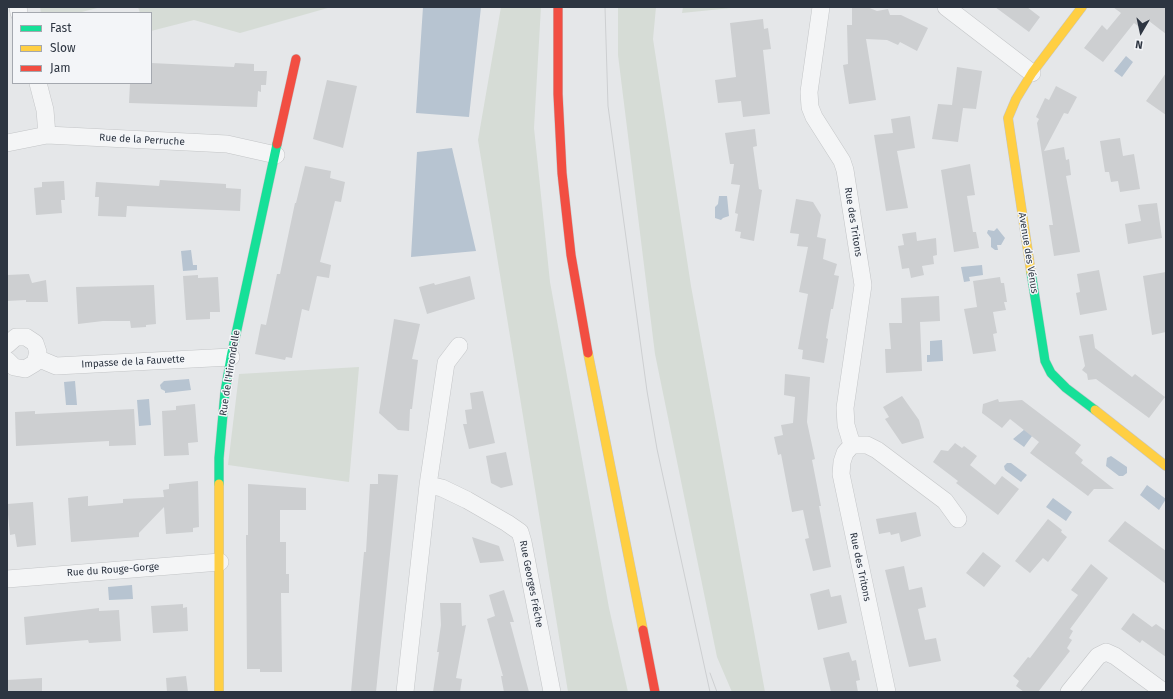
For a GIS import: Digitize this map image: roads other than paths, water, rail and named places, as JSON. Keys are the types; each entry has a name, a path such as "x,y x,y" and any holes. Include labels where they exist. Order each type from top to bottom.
{"street":[{"path":"558,7 558,73 562,173 571,255 585,339 655,692"},
{"name":"Rue des Tritons","path":"821,7 809,92 810,107 814,117 842,161 845,170 863,285 845,408 846,425 852,445 845,453 842,462 841,474 887,692"},
{"path":"946,7 1032,73"},
{"name":"Avenue des Vénus","path":"1082,7 1032,73 1011,108 1008,118 1008,130 1045,361 1051,373 1066,388 1166,466"},
{"name":"Rue de l'Hirondelle","path":"219,692 219,458 230,357 276,155 296,59"},
{"path":"38,84 45,110 47,135"},
{"name":"Rue de la Perruche","path":"7,143 47,135 227,144 276,155"},
{"path":"7,345 16,337 26,337 31,339 37,347 38,358 35,363 25,369 14,368 7,360"},
{"path":"405,692 428,486 446,363 459,346"},
{"name":"Impasse de la Fauvette","path":"38,358 56,366 230,357"},
{"path":"852,445 867,445 877,450 945,501 958,519"},
{"name":"Rue Georges Frêche","path":"428,486 442,488 467,500 520,532 552,692"},
{"name":"Rue du Rouge-Gorge","path":"7,579 220,562"},
{"path":"1069,692 1098,656 1106,652 1115,656 1164,692"}],"water":[{"path":"423,7 481,7 469,117 416,113"},
{"path":"1126,56 1133,62 1122,77 1114,71"},
{"path":"452,148 476,251 411,257 417,152"},
{"path":"719,196 727,196 729,216 721,220 715,218 715,207 718,204"},
{"path":"997,228 1005,238 1001,245 997,245 998,250 995,250 991,247 991,238 987,233 988,230 994,231"},
{"path":"191,250 193,265 197,265 197,270 183,271 181,251"},
{"path":"982,265 983,275 969,277 970,281 964,282 961,267"},
{"path":"942,340 943,361 927,362 927,355 930,355 930,341"},
{"path":"189,379 191,390 165,393 165,391 161,389 160,385 164,381"},
{"path":"75,381 77,405 66,405 64,382"},
{"path":"149,399 151,425 139,426 137,400"},
{"path":"1031,424 1035,432 1024,447 1013,439"},
{"path":"1111,456 1127,467 1127,473 1123,476 1119,476 1106,466 1107,458"},
{"path":"1007,463 1011,463 1027,475 1021,482 1005,470 1004,466"},
{"path":"1147,485 1166,499 1159,510 1140,495"},
{"path":"1053,498 1072,512 1066,521 1046,507"},
{"path":"132,585 133,599 109,600 108,587"}],"tram line":[{"path":"605,7 608,106 647,391 657,449 710,692"},
{"path":"710,673 717,692"}]}
